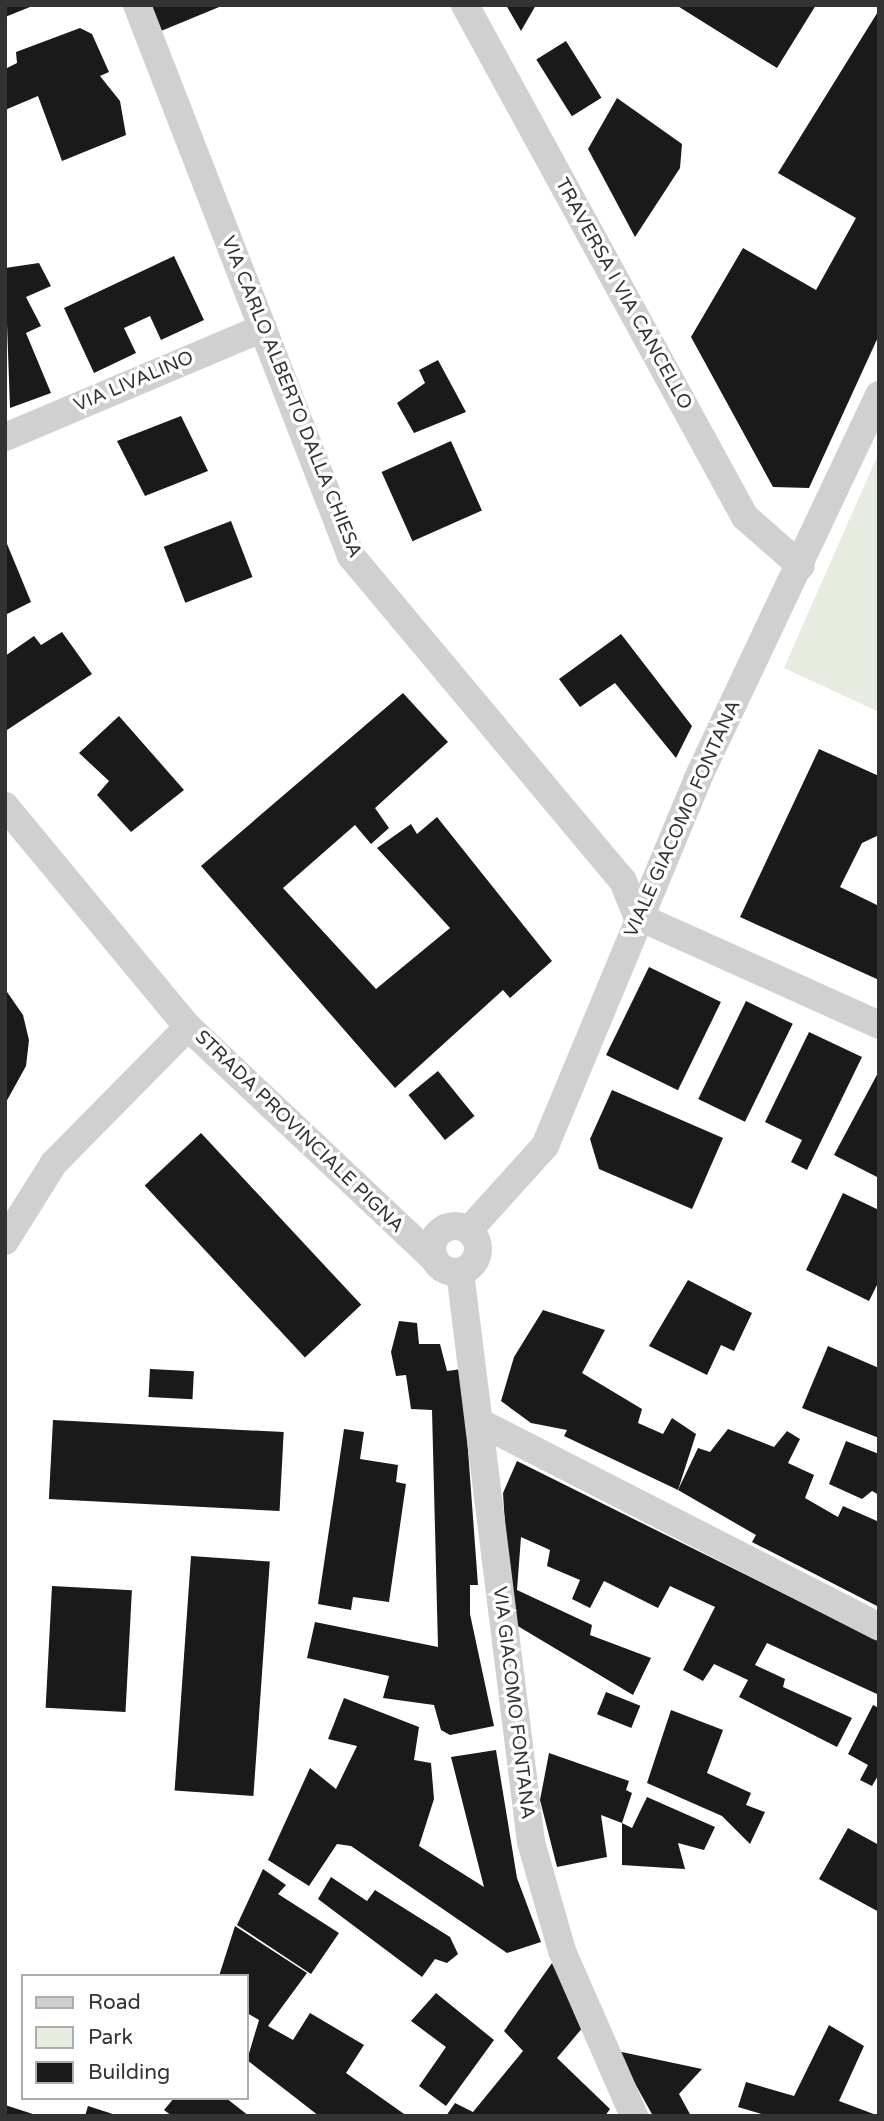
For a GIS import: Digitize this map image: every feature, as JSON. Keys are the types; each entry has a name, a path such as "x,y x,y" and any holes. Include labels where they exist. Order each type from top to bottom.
{"street":[{"name":"VIA CARLO ALBERTO DALLA CHIESA","path":"137,5 351,556 623,881 638,916"},
{"name":"TRAVERSA I VIA CANCELLO","path":"466,5 745,517 801,566"},
{"name":"VIA LIVALINO","path":"5,437 263,328"},
{"name":"VIALE GIACOMO FONTANA","path":"469,1230 545,1146 638,916 879,395"},
{"name":"STRADA PROVINCIALE PIGNA","path":"5,806 188,1027 435,1261"},
{"path":"638,916 879,1025"},
{"path":"5,1241 54,1163 188,1027"},
{"path":"454,1226 469,1230 479,1251 460,1272 435,1261 440,1232 454,1226"},
{"name":"VIA GIACOMO FONTANA","path":"460,1272 481,1423 531,1842 562,1951 634,2116"},
{"path":"481,1423 879,1627"}],"green space":[{"path":"879,452 879,712 784,668"}],"building":[{"path":"5,5 35,5 5,17"},
{"path":"151,5 224,5 161,31"},
{"path":"506,5 536,5 521,31"},
{"path":"676,5 816,5 777,68"},
{"path":"879,10 879,335 809,488 773,487 691,337 743,248 816,290 856,218 778,173"},
{"path":"80,28 92,34 109,72 100,76 120,101 126,135 62,161 38,96 5,110 5,69 17,63 16,52"},
{"path":"566,41 602,98 572,116 536,60"},
{"path":"617,98 682,144 680,168 635,237 588,149"},
{"path":"174,256 204,320 161,340 150,316 124,328 136,353 94,373 64,308"},
{"path":"39,263 51,286 26,297 41,326 26,333 51,393 10,408 5,268"},
{"path":"438,360 466,412 414,433 397,403 425,383 419,370"},
{"path":"181,416 208,471 145,496 117,441"},
{"path":"451,441 482,510 412,541 382,472"},
{"path":"231,521 253,577 185,603 164,547"},
{"path":"5,539 31,602 5,615"},
{"path":"62,632 92,674 7,730 5,656 34,636 41,645"},
{"path":"621,634 692,726 676,758 615,683 580,707 559,679"},
{"path":"403,693 448,742 375,808 389,828 371,844 355,825 283,888 376,989 450,928 377,848 411,824 417,834 437,817 552,961 510,998 503,990 395,1088 201,866"},
{"path":"119,716 184,790 131,832 97,795 109,781 79,753"},
{"path":"819,749 879,776 879,835 862,843 840,887 879,906 879,980 740,917"},
{"path":"649,967 721,1002 678,1090 606,1055"},
{"path":"5,989 23,1015 29,1040 26,1066 5,1104"},
{"path":"746,1001 793,1024 745,1122 698,1099"},
{"path":"809,1032 862,1057 807,1170 791,1162 802,1140 765,1122"},
{"path":"438,1071 475,1116 445,1140 408,1095"},
{"path":"879,1071 879,1178 834,1155"},
{"path":"612,1090 723,1138 692,1209 599,1169 590,1139"},
{"path":"201,1133 361,1305 305,1357 145,1186"},
{"path":"843,1193 879,1210 879,1281 869,1301 806,1270"},
{"path":"688,1280 752,1313 734,1351 721,1345 707,1375 649,1346"},
{"path":"543,1310 605,1330 582,1373 642,1409 638,1423 663,1434 672,1418 696,1434 678,1490 564,1436 567,1430 531,1423 501,1401 514,1357"},
{"path":"399,1321 417,1323 419,1344 440,1344 447,1371 462,1369 478,1585 470,1585 470,1614 494,1726 450,1735 441,1730 434,1705 383,1698 389,1676 307,1658 315,1622 438,1647 432,1410 411,1409 406,1375 396,1376 391,1352"},
{"path":"828,1346 879,1368 879,1438 802,1408"},
{"path":"150,1369 194,1371 192,1399 149,1397"},
{"path":"53,1420 284,1432 280,1511 49,1499"},
{"path":"344,1429 364,1432 360,1459 398,1465 396,1482 406,1484 389,1602 353,1597 351,1610 318,1604"},
{"path":"728,1429 774,1447 787,1431 800,1439 788,1463 814,1475 805,1498 838,1517 843,1506 877,1521 879,1607 752,1542 756,1535 678,1490 698,1448 710,1452"},
{"path":"846,1441 879,1454 879,1495 872,1491 862,1499 829,1484"},
{"path":"517,1461 879,1641 879,1695 767,1643 755,1665 785,1679 783,1687 852,1718 837,1747 739,1697 748,1680 714,1664 703,1681 683,1670 715,1607 670,1586 658,1608 604,1581 590,1608 572,1599 580,1580 547,1566 550,1550 521,1537 517,1590 592,1625 590,1635 651,1658 633,1695 511,1622 503,1493"},
{"path":"191,1556 270,1562 253,1796 175,1790"},
{"path":"52,1586 132,1590 126,1712 46,1708"},
{"path":"606,1692 640,1706 631,1728 597,1714"},
{"path":"344,1698 419,1727 414,1760 431,1763 434,1799 419,1846 484,1887 451,1757 496,1750 517,1878 541,1942 507,1953 351,1846 337,1844 309,1886 268,1860 310,1768 336,1789 357,1746 328,1739"},
{"path":"873,1705 879,1708 879,1774 872,1786 860,1780 868,1765 848,1754"},
{"path":"671,1710 723,1730 707,1773 751,1793 746,1805 765,1812 750,1844 722,1816 647,1783"},
{"path":"549,1753 629,1781 626,1790 632,1793 622,1823 601,1815 607,1857 557,1867 540,1800"},
{"path":"647,1797 715,1827 704,1850 678,1843 685,1869 622,1865 622,1823 632,1828"},
{"path":"848,1828 879,1845 879,1912 819,1879"},
{"path":"263,1869 286,1885 278,1894 339,1933 311,1974 237,1925"},
{"path":"331,1877 367,1901 375,1890 450,1937 458,1954 447,1963 435,1959 422,1977 318,1899"},
{"path":"235,1926 307,1973 268,2026 293,2040 310,2013 364,2045 346,2073 407,2116 319,2116 248,2061 259,2020 248,2014 248,1974 220,1974"},
{"path":"552,1963 584,2026 557,2058 610,2109 605,2116 446,2116 455,2103 473,2112 523,2051 504,2031"},
{"path":"436,1993 494,2040 446,2106 419,2086 446,2047 411,2021"},
{"path":"829,2025 864,2046 839,2101 879,2116 768,2116 738,2107 746,2082 794,2096"},
{"path":"617,2051 702,2069 679,2094 691,2116 653,2116"},
{"path":"172,2100 229,2100 249,2116 172,2116 164,2110"},
{"path":"5,2105 36,2115 36,2116 5,2116"},
{"path":"88,2106 116,2115 116,2116 85,2116"}]}
